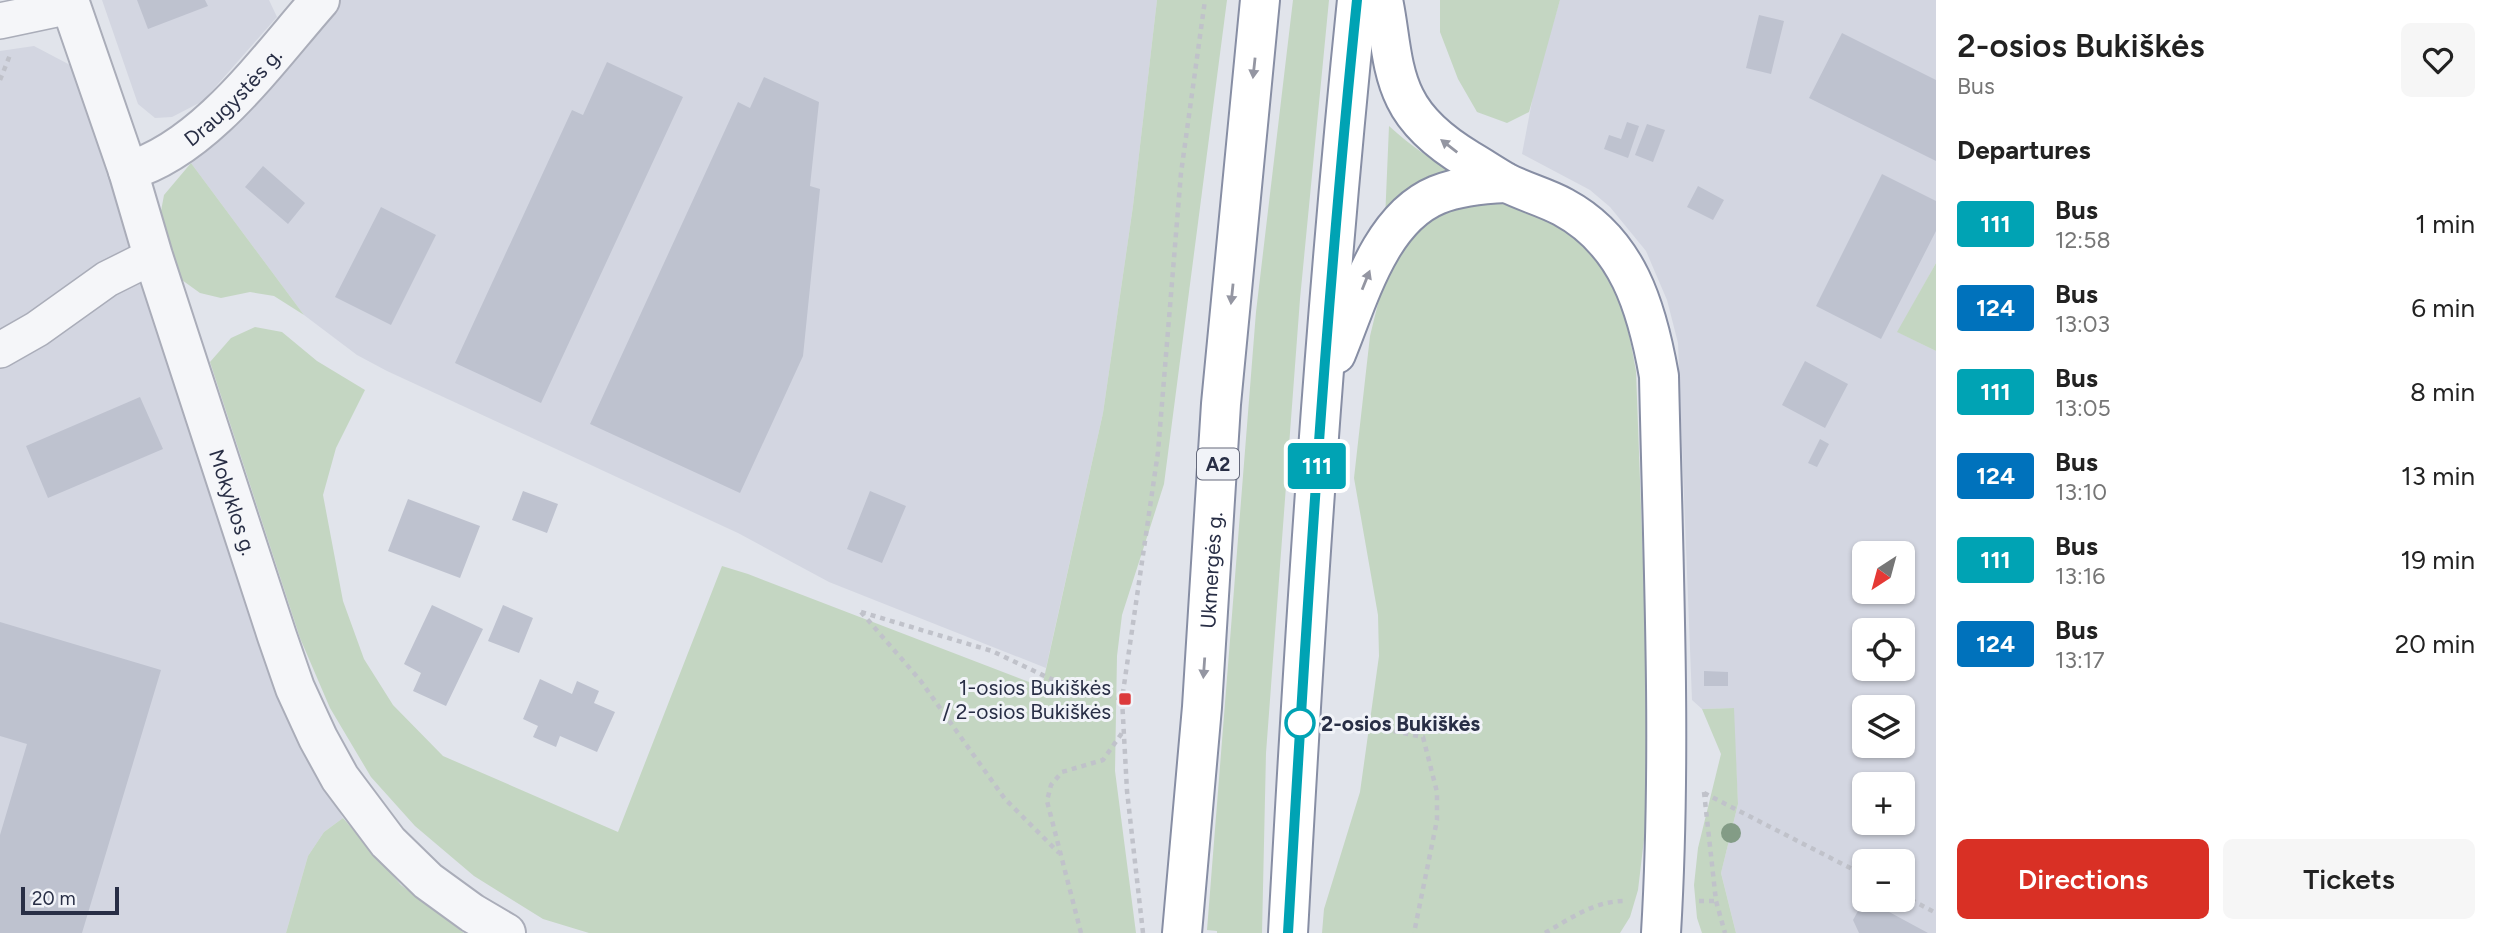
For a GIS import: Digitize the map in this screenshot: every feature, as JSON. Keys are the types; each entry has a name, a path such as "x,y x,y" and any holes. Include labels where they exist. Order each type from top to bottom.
{"highway":[{"name":"Ukmergės g.","path":"1182,931 1202,707 1222,404 1260,0"},
{"path":"1289,933 1300,708 1322,388 1339,176 1357,0"},
{"path":"1383,0 1391,51 1405,98 1424,127 1460,155 1506,183 1563,207 1607,240 1622,260 1640,297 1652,334 1659,376 1667,762 1666,852 1661,933"},
{"path":"1322,388 1376,256 1395,229 1418,206 1437,195 1480,184 1506,183"}],"street":[{"name":"Draugystės g.","path":"128,171 151,164 171,153 207,125 320,0"},
{"name":"Mokyklos g.","path":"70,3 128,171 153,257 277,636 295,688 318,738 340,778 388,842 428,881 472,913 506,933"},
{"path":"0,20 70,3"},
{"path":"0,350 37,329 107,279 153,257"}],"path":[{"path":"1144,925 1127,791 1122,699 1158,452 1181,173 1205,0"},
{"path":"1059,853 1004,799 920,680 860,612 992,651 1051,679 1122,699"},
{"path":"1374,727 1423,737 1437,792 1437,820 1415,933"},
{"path":"1081,933 1047,801 1051,785 1062,772 1103,760 1123,732"},
{"path":"1704,793 1852,869"},
{"path":"1545,933 1583,911 1611,900 1629,901"},
{"path":"1915,902 1936,913"}],"shaded area":[{"path":"102,0 269,0 277,17 203,101 172,117 155,118 138,104"},
{"path":"338,0 1157,0 1133,206 1103,413 1046,668 829,582 738,533 387,371 357,355 304,315 191,163"},
{"path":"1560,0 1936,0 1936,263 1898,332 1936,351 1936,933 1736,933 1721,873 1738,804 1733,708 1702,709 1692,700 1678,343 1667,300 1646,251 1610,207 1590,190 1522,154 1536,80"},
{"path":"34,46 72,66 301,747 343,818 324,832 308,856 286,933 0,933 0,51"}],"green space":[{"path":"1157,0 1227,0 1164,484 1122,615 1117,656 1115,771 1136,933 589,933 543,919 474,876 415,826 371,777 330,708 300,638 210,362 231,338 255,327 282,332 317,361 365,390 336,448 323,495 343,601 364,659 393,705 443,756 618,832 722,566 1042,687 1103,413 1133,206"},
{"path":"1293,0 1329,0 1300,299 1266,753 1262,933 1217,933 1207,930 1256,312"},
{"path":"1440,0 1560,0 1529,112 1507,123 1477,112 1458,79 1440,32"},
{"path":"1389,126 1423,153 1460,174 1385,220"},
{"path":"191,163 304,315 274,296 250,292 221,298 200,293 175,275 159,222 164,195"},
{"path":"1473,202 1512,206 1561,227 1581,242 1597,258 1609,277 1626,321 1636,371 1651,780 1638,890 1630,917 1620,933 1322,933 1324,909 1360,792 1379,656 1378,615 1354,478 1370,336 1385,275 1401,251 1423,225 1447,210"},
{"path":"1936,263 1936,351 1897,332"},
{"path":"1734,708 1738,804 1721,873 1736,933 1702,933 1697,918 1694,885 1698,848 1721,754 1702,709"},
{"path":"343,818 401,885 464,933 286,933 308,856 324,832"}],"building":[{"path":"137,0 205,0 208,6 148,29"},
{"path":"1759,15 1784,21 1771,74 1746,68"},
{"path":"1842,33 1936,80 1936,161 1809,98"},
{"path":"607,62 683,97 541,403 455,363 572,110 583,115"},
{"path":"764,77 819,102 810,186 820,189 803,356 740,493 590,424 738,102 750,108"},
{"path":"1627,122 1639,126 1628,158 1604,149 1609,135 1621,139"},
{"path":"1647,124 1665,130 1653,162 1635,155"},
{"path":"263,166 305,203 288,224 245,187"},
{"path":"1882,174 1936,201 1936,231 1881,339 1816,306"},
{"path":"1698,186 1724,200 1713,220 1687,207"},
{"path":"381,207 436,235 391,325 335,297"},
{"path":"1805,361 1848,384 1825,428 1782,405"},
{"path":"140,397 163,449 48,498 26,446"},
{"path":"1820,439 1829,444 1817,467 1808,463"},
{"path":"523,491 558,504 547,533 512,520"},
{"path":"870,491 906,506 882,563 847,549"},
{"path":"408,499 480,526 460,578 388,551"},
{"path":"432,605 483,629 446,706 413,691 421,673 404,664"},
{"path":"503,605 533,618 519,653 488,641"},
{"path":"0,622 161,670 82,933 0,933 0,835 27,744 0,736"},
{"path":"1704,671 1728,672 1728,686 1704,686"},
{"path":"540,679 572,694 577,681 599,691 594,703 615,712 597,752 560,736 556,747 533,737 538,726 523,719"},
{"path":"1857,912 1889,912 1928,933 1859,933 1853,920"}],"bus line":[{"name":"111","path":"1288,933 1322,388 1340,162 1357,0"}],"place":[{"name":"1-osios Bukiškės / 2-osios Bukiškės","path":"1125,699"},
{"name":"2-osios Bukiškės","path":"1300,723"}]}
